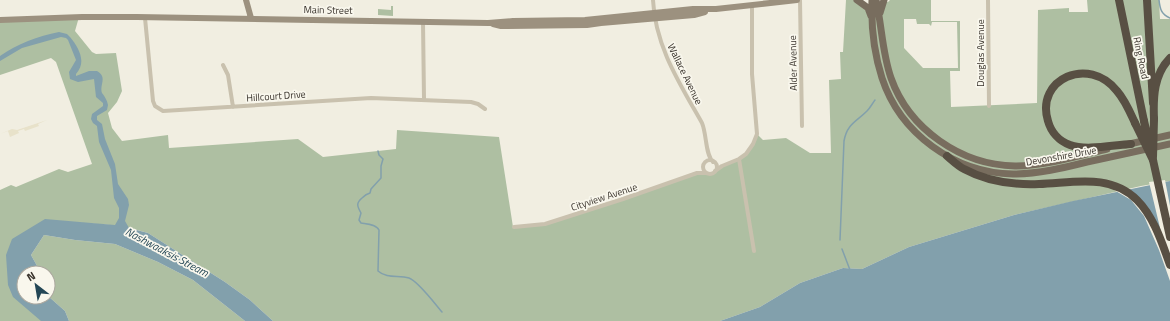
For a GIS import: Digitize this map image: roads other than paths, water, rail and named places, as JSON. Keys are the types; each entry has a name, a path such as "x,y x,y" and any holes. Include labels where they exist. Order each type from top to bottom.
{"highway":[{"name":"Ring Road","path":"1119,0 1153,160"},
{"path":"1147,0 1154,119 1153,160"},
{"path":"1153,103 1155,88 1161,70 1170,58"},
{"path":"1131,144 1084,148 1062,141 1054,134 1049,126 1046,116 1046,105 1049,95 1055,86 1064,78 1073,74 1084,72 1094,74 1110,83 1117,90 1123,99 1153,160 1170,237"},
{"path":"947,156 965,169 983,176 1007,182 1040,184 1088,181 1113,184 1131,194 1138,201 1152,222 1170,265"}],"main road":[{"path":"246,0 250,18"},
{"name":"Main Street","path":"0,20 79,17 250,18 488,23 501,26 587,25 655,16 693,9 716,9 799,0"},
{"path":"857,0 868,8 871,18"},
{"name":"Devonshire Drive","path":"872,0 871,18 879,66 895,106 918,134 934,148 947,156 971,166 995,172 1026,173 1062,168 1170,144"},
{"name":"Devonshire Drive","path":"876,0 880,15 882,38 891,78 903,102 918,122 930,134 954,150 978,160 1016,166 1052,161 1170,135"},
{"path":"880,15 884,0"}],"street":[{"name":"Wallace Avenue","path":"654,0 655,16 665,54 704,129 708,153 714,162"},
{"name":"Alder Avenue","path":"799,0 802,126"},
{"name":"Douglas Avenue","path":"988,0 989,106"},
{"path":"722,166 709,161 704,164 704,170 706,173 710,174 722,166 738,160 746,154 753,144 757,134 752,74 752,5"},
{"name":"Hillcourt Drive","path":"145,18 153,101 156,106 163,111 370,98 470,102 478,104 485,109"},
{"path":"423,22 424,99"},
{"path":"223,64 228,75 232,107"},
{"name":"Wallace Avenue","path":"704,164 708,153"},
{"path":"738,160 754,251"},
{"path":"714,162 716,167 715,171"},
{"name":"Cityview Avenue","path":"697,173 704,164"},
{"name":"Cityview Avenue","path":"514,227 545,224 624,200 697,173 706,173"}],"water":[{"name":"Nashwaaksis Stream","path":"59,32 67,34 79,50 81,65 76,76 89,71 97,71 103,78 101,90 108,105 107,110 97,116 97,120 102,124 105,139 115,164 118,184 128,199 129,205 125,221 129,228 148,233 225,282 250,300 273,321 245,321 193,280 158,262 115,244 44,235 31,255 37,265 16,265 16,300 13,297 8,285 6,255 12,239 45,219 115,225 119,218 119,208 114,198 111,170 99,142 97,126 91,119 92,114 103,106 103,103 96,97 94,79 78,82 70,79 69,72 76,60 68,40 61,37 22,48 0,61 0,56 21,44"},
{"path":"1170,181 1170,321 720,321 760,307 800,283 843,268 862,269 909,247 1014,215"},
{"path":"56,303 65,311 69,321 41,321 22,305 56,305"}],"waterway":[{"path":"1159,0 1162,11 1170,18"},
{"path":"840,240 845,135 852,124 867,111 875,100"},
{"path":"378,151 379,155 383,159 381,166 381,178 371,189 370,193 359,201 358,205 361,213 359,220 361,223 374,225 379,230 378,271 385,275 405,277 413,280 422,288 442,312"},
{"path":"842,249 850,270"}]}
